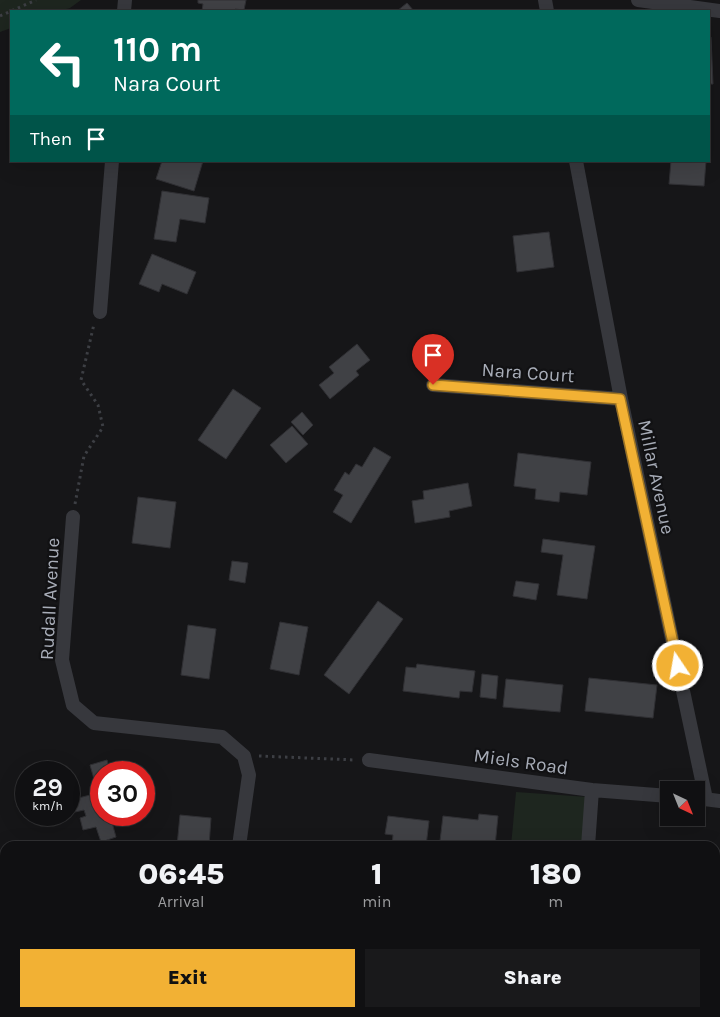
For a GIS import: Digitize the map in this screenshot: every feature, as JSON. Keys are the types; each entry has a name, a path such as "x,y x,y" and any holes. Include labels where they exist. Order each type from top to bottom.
{"street":[{"path":"638,0 720,11"},
{"path":"100,312 112,162"},
{"name":"Millar Avenue","path":"576,162 620,399 708,800"},
{"name":"Nara Court","path":"433,385 620,399"},
{"name":"Rudall Avenue","path":"73,517 62,660 73,706 94,723 222,737 244,756"},
{"path":"240,841 249,775 244,756"},
{"name":"Miels Road","path":"369,760 592,790 660,795"},
{"path":"588,841 592,790"}],"path":[{"path":"14,10 36,0"},
{"path":"73,517 84,456 103,427 98,404 81,380 93,326 100,312"},
{"path":"244,756 369,760"}],"shaded area":[{"path":"0,0 81,0 70,8 63,10 10,10 10,28 0,32"},
{"path":"516,792 588,797 583,841 511,841"}],"building":[{"path":"198,0 246,0 244,10 202,10 203,4 198,3"},
{"path":"407,3 413,10 398,10"},
{"path":"711,37 713,84 710,84"},
{"path":"162,162 203,162 194,191 156,179"},
{"path":"671,162 706,162 704,186 669,184"},
{"path":"162,191 209,198 205,223 180,219 176,242 154,239"},
{"path":"549,232 554,267 517,272 513,236"},
{"path":"152,254 196,272 187,294 162,284 159,292 139,284"},
{"path":"357,344 370,360 356,371 359,375 330,399 319,385 334,373 329,367"},
{"path":"233,389 261,408 226,459 198,440"},
{"path":"302,412 313,425 303,435 291,422"},
{"path":"292,426 308,444 286,463 270,445"},
{"path":"374,447 391,457 351,523 333,512 343,495 334,490 345,472 349,475 356,464 362,467"},
{"path":"518,453 591,462 587,495 560,492 559,502 535,499 536,489 514,486"},
{"path":"468,483 472,506 449,511 450,517 415,523 412,501 424,499 423,491"},
{"path":"138,497 176,502 170,548 132,543"},
{"path":"543,539 595,546 587,599 557,595 563,555 541,552"},
{"path":"232,561 248,563 245,583 229,580"},
{"path":"516,581 539,584 536,600 513,596"},
{"path":"378,601 403,619 349,694 324,675"},
{"path":"280,622 308,627 299,675 270,669"},
{"path":"188,625 216,629 209,679 181,675"},
{"path":"417,664 475,671 472,692 460,691 459,698 403,691 406,667 416,668"},
{"path":"482,674 498,676 496,699 480,697"},
{"path":"589,678 657,685 653,718 585,711"},
{"path":"506,679 563,685 560,712 503,707"},
{"path":"90,795 90,826 113,826 116,837 101,841 96,827 83,830 80,818 86,816 84,810 80,811 80,798"},
{"path":"479,814 498,816 496,841 440,841 443,816 478,820"},
{"path":"180,815 211,818 209,841 177,841"},
{"path":"388,816 429,821 427,841 392,841 393,835 385,834"}],"route":[{"path":"433,385 620,399 678,666"}]}
